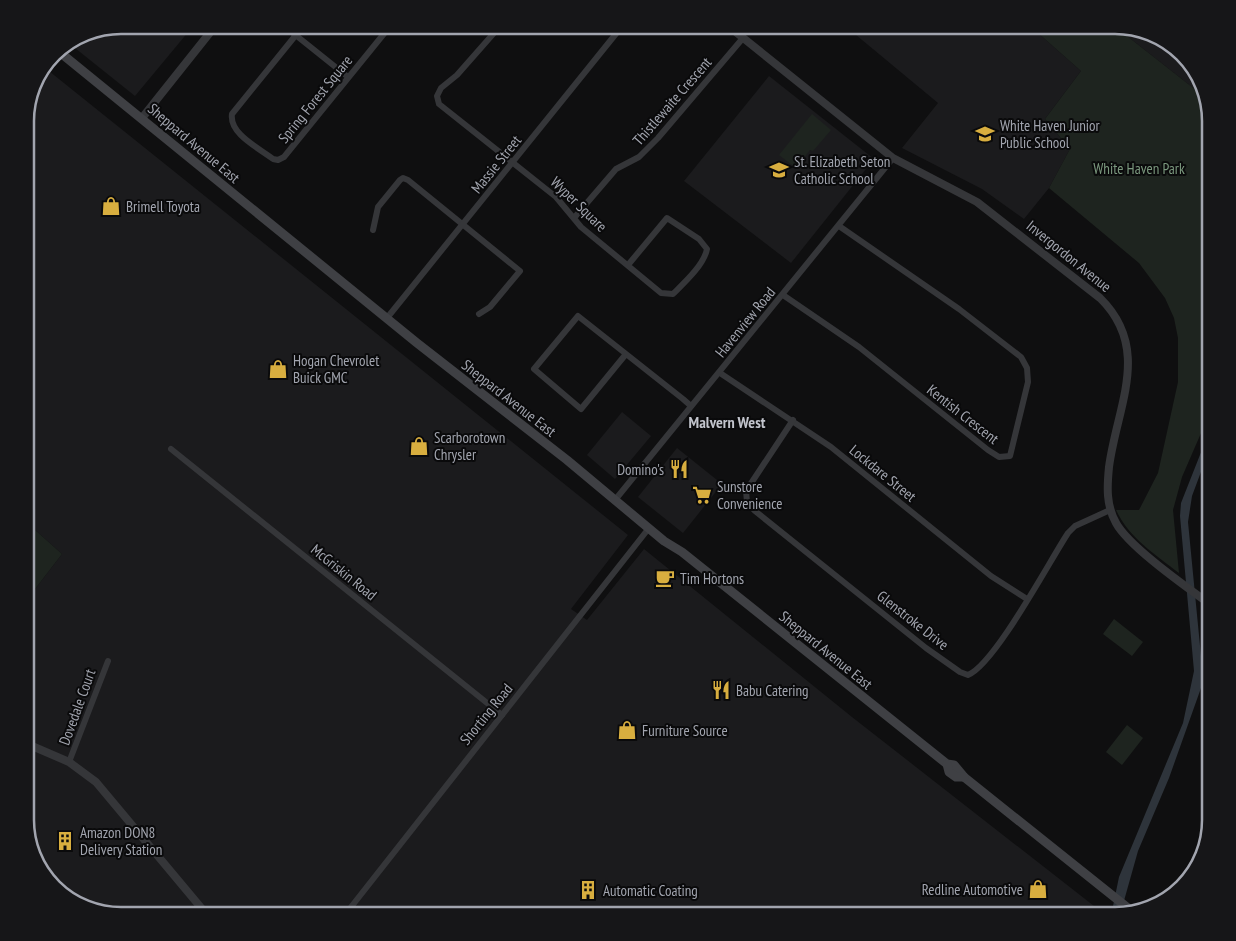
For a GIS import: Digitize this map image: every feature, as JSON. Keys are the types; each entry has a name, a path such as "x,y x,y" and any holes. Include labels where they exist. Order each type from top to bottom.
{"main road":[{"name":"Sheppard Avenue East","path":"64,55 387,318 947,764 949,772 956,777 964,777 1126,907"}],"street":[{"path":"142,118 209,34"},
{"path":"294,34 348,77"},
{"name":"Spring Forest Square","path":"296,36 232,114 231,122 235,130 273,159 278,160 284,157 384,34"},
{"name":"Wyper Square","path":"493,34 457,75 441,88 437,96 441,107 556,197 581,227 661,293 672,294 706,256 707,249 699,239 667,218 628,265"},
{"name":"Massie Street","path":"387,318 617,34"},
{"name":"Invergordon Avenue","path":"738,34 893,158 945,184 987,209 1100,298 1117,319 1125,336 1129,355 1127,374 1110,456 1107,493 1110,510 1124,533 1202,598"},
{"name":"Thistlewaite Crescent","path":"574,218 616,169 639,157 658,138 743,38"},
{"name":"Havenview Road","path":"615,500 893,158"},
{"path":"373,230 378,207 403,178 520,272 490,307 479,314"},
{"name":"Kentish Crescent","path":"783,294 859,347 988,450 1000,457 1010,456 1028,382 1027,368 1021,357 959,308 839,226"},
{"path":"626,354 581,409 534,370 578,316 626,354 691,406"},
{"name":"Lockdare Street","path":"720,373 831,447 991,576 1027,599"},
{"name":"Glenstroke Drive","path":"793,420 746,491 747,502 754,511 926,648 960,672 968,675 972,673 1003,638 1068,533 1075,526 1110,510"},
{"name":"McGriskin Road","path":"171,449 502,715"},
{"name":"Shorting Road","path":"351,907 649,528"},
{"name":"Dovedale Court","path":"69,762 108,661"},
{"path":"34,747 69,762 96,782 200,907"}],"shaded area":[{"path":"110,34 187,34 135,96 74,47 93,38"},
{"name":"White Haven Junior Public School","path":"855,34 1039,34 1081,71 1045,119 1070,149 1049,188 1024,219 982,189 902,148 938,103"},
{"path":"1124,34 1143,38 1159,45 1168,52 1188,73 1196,90"},
{"path":"50,72 628,535 571,609 587,620 644,549 852,717 1095,907 110,907 93,903 77,896 68,889 48,868 37,843 34,826 34,590 62,554 34,529 34,115 37,98 43,82"},
{"name":"St. Elizabeth Seton Catholic School","path":"769,76 874,159 791,263 684,181"},
{"path":"622,412 651,436 615,479 587,455"},
{"path":"677,448 722,484 683,533 638,497"},
{"path":"1202,450 1202,469 1192,496 1188,522 1201,656 1201,688 1169,778 1138,851 1122,907 1113,907 1119,877 1183,723 1194,671 1180,516 1181,503"}],"green space":[{"name":"White Haven Park","path":"1039,34 1124,34 1196,90 1202,110 1202,431 1182,477 1173,510 1179,573 1152,553 1128,529 1116,510 1139,510 1158,473 1178,382 1178,338 1174,318 1165,298 1139,263 1049,188 1070,149 1045,119 1081,71"},
{"path":"812,114 831,130 813,151 810,150 796,168 779,155"},
{"path":"34,529 62,554 34,590"},
{"path":"1114,619 1143,642 1132,656 1103,634"},
{"path":"1127,725 1143,738 1122,765 1106,752"}],"place":[{"name":"White Haven Junior Public School","path":"985,134"},
{"name":"St. Elizabeth Seton Catholic School","path":"779,170"},
{"name":"Brimell Toyota","path":"111,206"},
{"name":"Hogan Chevrolet Buick GMC","path":"278,369"},
{"name":"Scarborotown Chrysler","path":"419,446"},
{"name":"Domino's","path":"679,469"},
{"name":"Sunstore Convenience","path":"702,495"},
{"name":"Tim Hortons","path":"665,578"},
{"name":"Babu Catering","path":"721,690"},
{"name":"Furniture Source","path":"627,730"},
{"name":"Amazon DON8 Delivery Station","path":"65,841"},
{"name":"Redline Automotive","path":"1038,889"},
{"name":"Automatic Coating","path":"588,890"}],"district":[{"name":"Malvern West","path":"727,422"}]}
